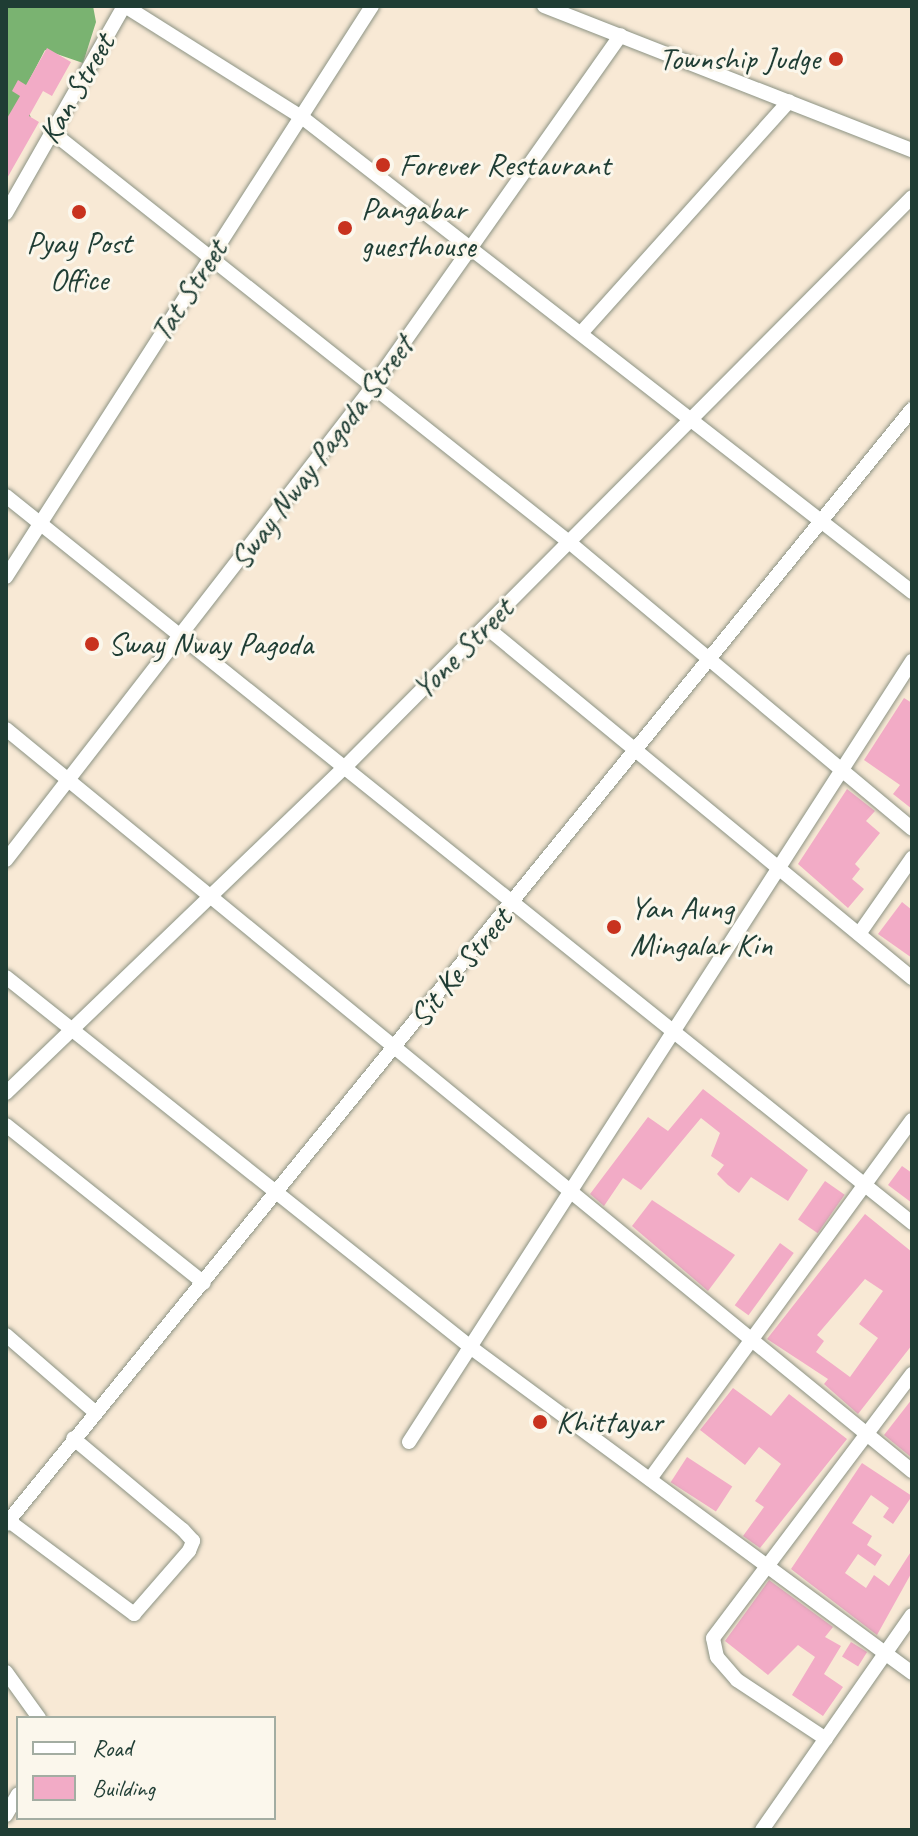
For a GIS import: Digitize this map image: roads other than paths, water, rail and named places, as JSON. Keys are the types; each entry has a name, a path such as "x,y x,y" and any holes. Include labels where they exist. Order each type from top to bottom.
{"street":[{"path":"124,6 303,118 582,332 912,592"},
{"name":"Kan Street","path":"6,213 124,6"},
{"name":"Tat Street","path":"6,577 372,6"},
{"path":"544,6 912,150"},
{"name":"Sway Nway Pagoda Street","path":"6,860 185,636 371,389 474,250 621,35"},
{"path":"582,332 789,101"},
{"path":"52,132 207,262 569,542 912,829"},
{"name":"Yone Street","path":"6,1093 347,765 912,197"},
{"name":"Sit Ke Street","path":"7,1522 73,1438 278,1196 912,409"},
{"path":"6,496 347,765 512,903 912,1223"},
{"path":"486,627 912,978"},
{"path":"409,1442 572,1196 912,661"},
{"path":"6,729 69,782 214,893 572,1196 912,1471"},
{"path":"859,934 912,858"},
{"path":"6,977 473,1349 912,1673"},
{"path":"650,1479 748,1339 912,1120"},
{"path":"6,1125 204,1283"},
{"path":"6,1335 95,1412"},
{"path":"826,1739 737,1680 717,1657 713,1638 912,1374"},
{"path":"7,1522 134,1614 189,1551 193,1541 183,1530 73,1438"},
{"path":"762,1830 912,1615"},
{"path":"6,1672 38,1716"},
{"path":"6,1815 16,1798"}],"place":[{"name":"Township Judge","path":"836,59"},
{"name":"Forever Restaurant","path":"383,165"},
{"name":"Pyay Post Office","path":"79,212"},
{"name":"Pangabar guesthouse","path":"345,228"},
{"name":"Sway Nway Pagoda","path":"92,644"},
{"name":"Yan Aung Mingalar Kin","path":"614,927"},
{"name":"Khittayar","path":"540,1422"}]}
